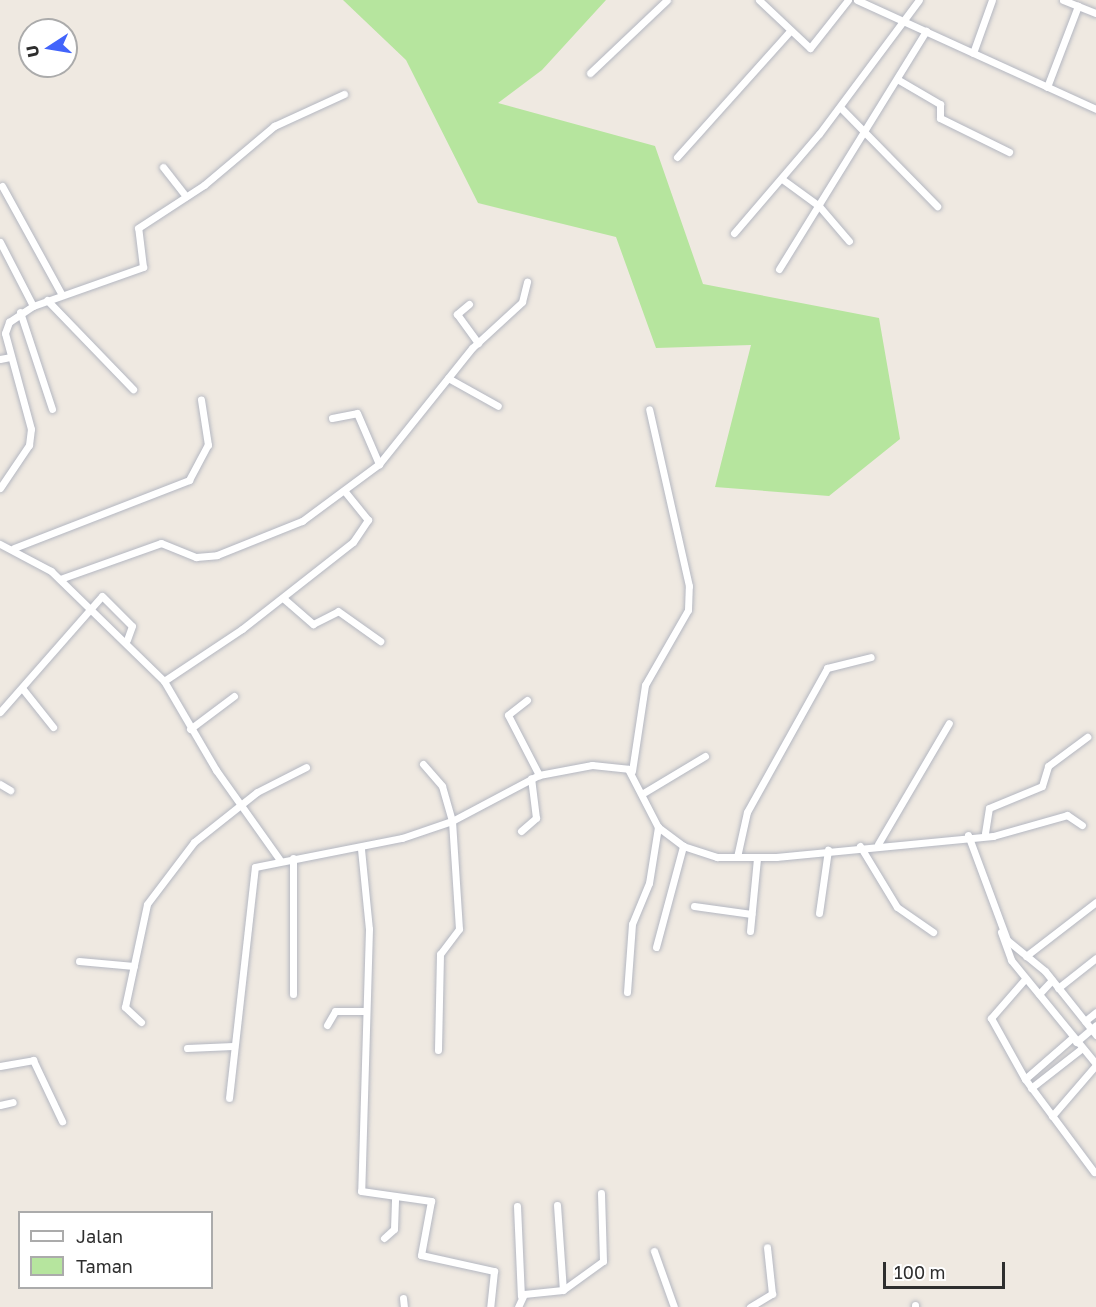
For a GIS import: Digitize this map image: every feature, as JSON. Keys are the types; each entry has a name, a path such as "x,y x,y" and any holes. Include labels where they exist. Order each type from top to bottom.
{"street":[{"path":"590,73 668,0"},
{"path":"759,0 790,31 812,48 848,0"},
{"path":"857,0 1096,110"},
{"path":"734,233 782,179 840,107 905,23 919,0"},
{"path":"973,53 992,0"},
{"path":"1063,0 1096,13"},
{"path":"1047,87 1078,6"},
{"path":"677,157 790,31"},
{"path":"779,269 926,31"},
{"path":"897,79 940,104 940,118 1009,152"},
{"path":"0,488 29,445 31,429 5,333 20,312 47,300 142,267 138,228 186,196 274,126 344,94"},
{"path":"840,107 937,206"},
{"path":"162,166 186,196"},
{"path":"782,179 819,206 849,241"},
{"path":"2,186 62,295"},
{"path":"0,242 33,306"},
{"path":"60,579 161,543 196,557 217,555 302,521 379,464 478,343 522,302 526,282"},
{"path":"47,300 133,389"},
{"path":"469,304 457,314 478,343"},
{"path":"20,312 52,409"},
{"path":"0,359 10,357"},
{"path":"448,378 498,406"},
{"path":"14,548 189,480 208,445 201,400"},
{"path":"627,992 632,924 649,883 658,826 645,792 632,771 645,685 688,610 689,586 649,409"},
{"path":"332,418 357,413 379,464"},
{"path":"164,681 283,598 363,531 368,520 344,490"},
{"path":"0,544 14,548 60,579 127,640 164,681 190,729 246,805 280,860"},
{"path":"0,712 88,605 103,596 132,626 127,640"},
{"path":"283,598 314,624 338,611 380,641"},
{"path":"737,857 747,812 827,668 870,657"},
{"path":"22,688 53,727"},
{"path":"190,729 234,696"},
{"path":"521,831 536,818 535,776 508,715 527,700"},
{"path":"878,844 949,723"},
{"path":"986,833 989,808 1042,786 1048,766 1087,737"},
{"path":"645,792 705,756"},
{"path":"423,764 442,786 452,821 459,929 440,954 438,1050"},
{"path":"229,1098 253,870 280,860 361,849 452,821 535,776 592,765 632,771"},
{"path":"141,1022 125,1007 147,904 194,842 246,805 257,792 306,767"},
{"path":"0,784 10,790"},
{"path":"658,826 683,846 737,857 757,858 968,836 1067,816 1082,825"},
{"path":"968,836 1004,946 1025,979 1096,1065 1052,1116"},
{"path":"656,947 683,846"},
{"path":"860,846 897,907 933,932"},
{"path":"361,849 368,882 361,1191 432,1203 422,1257 494,1271 490,1307"},
{"path":"819,913 828,850"},
{"path":"293,858 293,994"},
{"path":"750,931 757,858"},
{"path":"1026,956 1096,902"},
{"path":"694,906 751,914"},
{"path":"1000,929 1052,980 1094,1030 1074,1040 1025,1079"},
{"path":"1058,988 1096,958"},
{"path":"79,961 134,966"},
{"path":"1025,979 991,1016 1025,1079 1094,1172"},
{"path":"1039,994 1052,980"},
{"path":"327,1025 335,1011 366,1011"},
{"path":"1085,1021 1096,1012"},
{"path":"187,1048 233,1046"},
{"path":"1031,1088 1081,1049"},
{"path":"0,1066 33,1060 62,1121"},
{"path":"0,1105 13,1102"},
{"path":"521,1296 562,1290 603,1261 601,1192"},
{"path":"384,1238 394,1229 395,1198"},
{"path":"557,1205 562,1290"},
{"path":"517,1206 521,1296 518,1307"},
{"path":"750,1307 772,1294 767,1246"},
{"path":"654,1251 674,1307"},
{"path":"404,1298 404,1307"}],"green space":[{"path":"343,0 606,0 542,70 498,103 655,146 703,284 879,318 900,439 829,496 715,487 751,345 656,348 616,237 478,203 406,60"}]}
